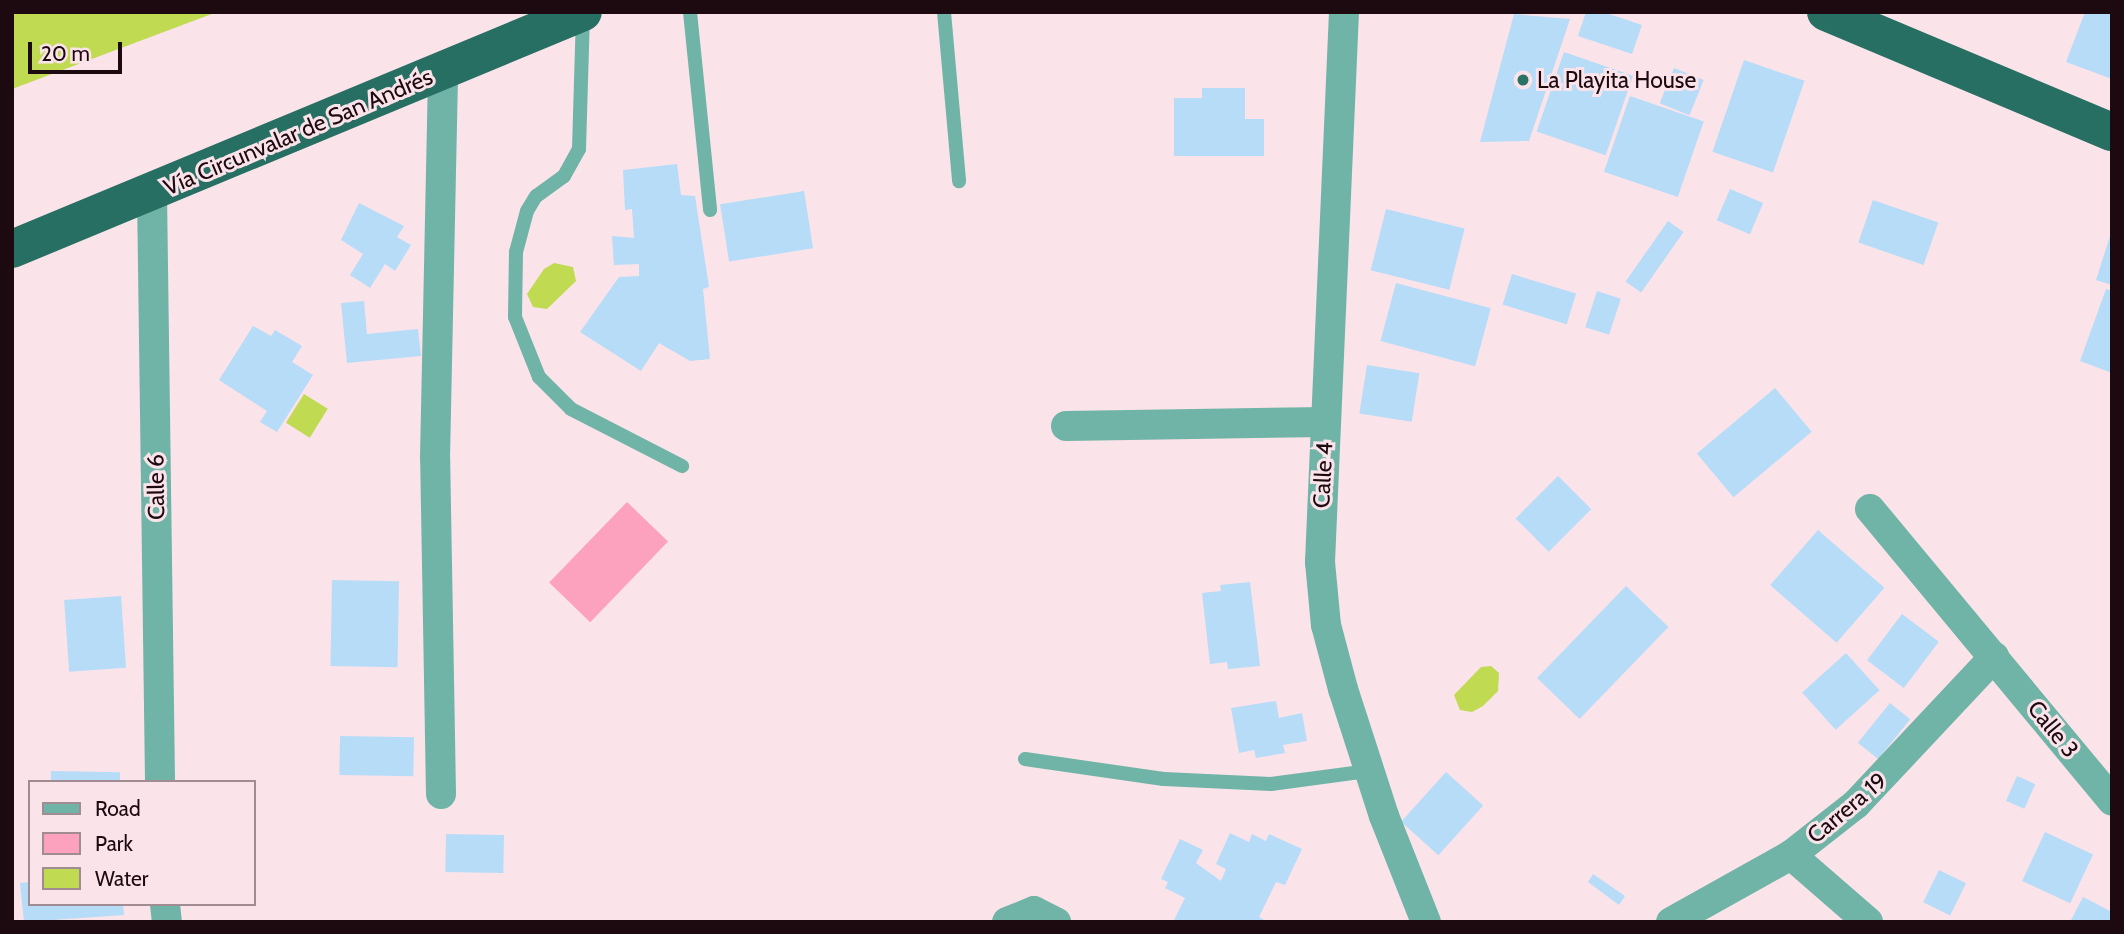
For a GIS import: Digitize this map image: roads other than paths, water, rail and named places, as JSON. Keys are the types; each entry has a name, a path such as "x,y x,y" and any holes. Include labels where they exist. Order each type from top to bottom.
{"highway":[{"name":"Vía Circunvalar de San Andrés","path":"12,249 583,12"},
{"path":"1826,12 2112,132"}],"street":[{"name":"Calle 4","path":"1344,12 1320,562 1325,625 1369,771 1426,922"},
{"path":"441,794 435,458 443,71"},
{"name":"Calle 6","path":"152,193 160,780"},
{"path":"1066,426 1326,422"},
{"name":"Calle 3","path":"1870,509 2112,801"},
{"name":"Carrera 19","path":"1671,922 1791,855 1897,765 1994,657"},
{"path":"1791,855 1868,922"},
{"path":"1007,922 1034,911 1056,922"}],"lane":[{"path":"583,12 579,149 564,176 536,196 527,211 516,252 515,317 539,377 571,409 682,466"},
{"path":"690,12 709,210"},
{"path":"944,12 959,181"},
{"path":"1025,759 1164,779 1270,784 1369,771"}],"water":[{"path":"12,12 217,12 12,89"},
{"path":"554,263 573,267 576,281 547,309 533,307 527,294 544,269"},
{"path":"304,394 328,409 310,438 286,423"},
{"path":"1491,666 1499,673 1498,691 1483,706 1472,712 1460,710 1454,695 1481,667"}],"place":[{"name":"La Playita House","path":"1523,80"}]}
